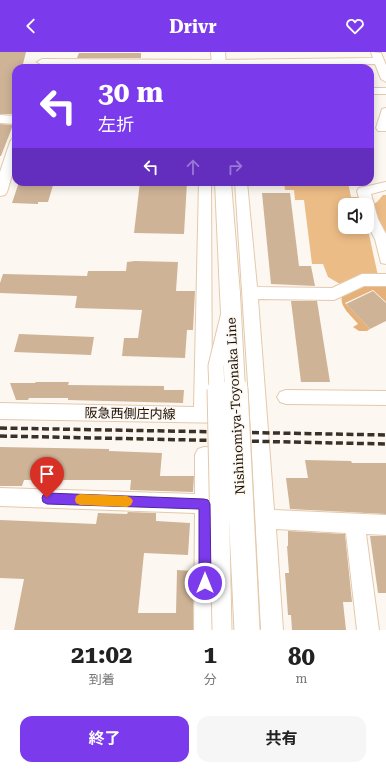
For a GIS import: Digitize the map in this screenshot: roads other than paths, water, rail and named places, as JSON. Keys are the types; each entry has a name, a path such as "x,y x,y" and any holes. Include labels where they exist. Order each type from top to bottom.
{"main road":[{"name":"Nishinomiya-Toyonaka Line","path":"223,186 236,299 246,630"}],"street":[{"path":"43,60 315,61 378,57 386,79"},
{"path":"374,91 386,91"},
{"path":"374,127 384,128 386,111"},
{"path":"0,120 12,120"},
{"path":"0,192 12,154"},
{"path":"203,414 205,186"},
{"path":"240,186 236,299 259,415 272,630"},
{"path":"386,186 364,190 371,219 382,239 386,259"},
{"path":"236,299 334,294 362,280 386,280"},
{"path":"222,630 216,366 236,299"},
{"path":"286,397 386,398"},
{"name":"阪急西側庄内線","path":"0,411 259,415"},
{"path":"205,630 204,455 262,456"},
{"path":"0,497 204,504"},
{"path":"266,519 386,525"},
{"path":"354,523 368,630"}],"railway":[{"path":"0,428 386,435"},
{"path":"0,436 386,444"}]}
